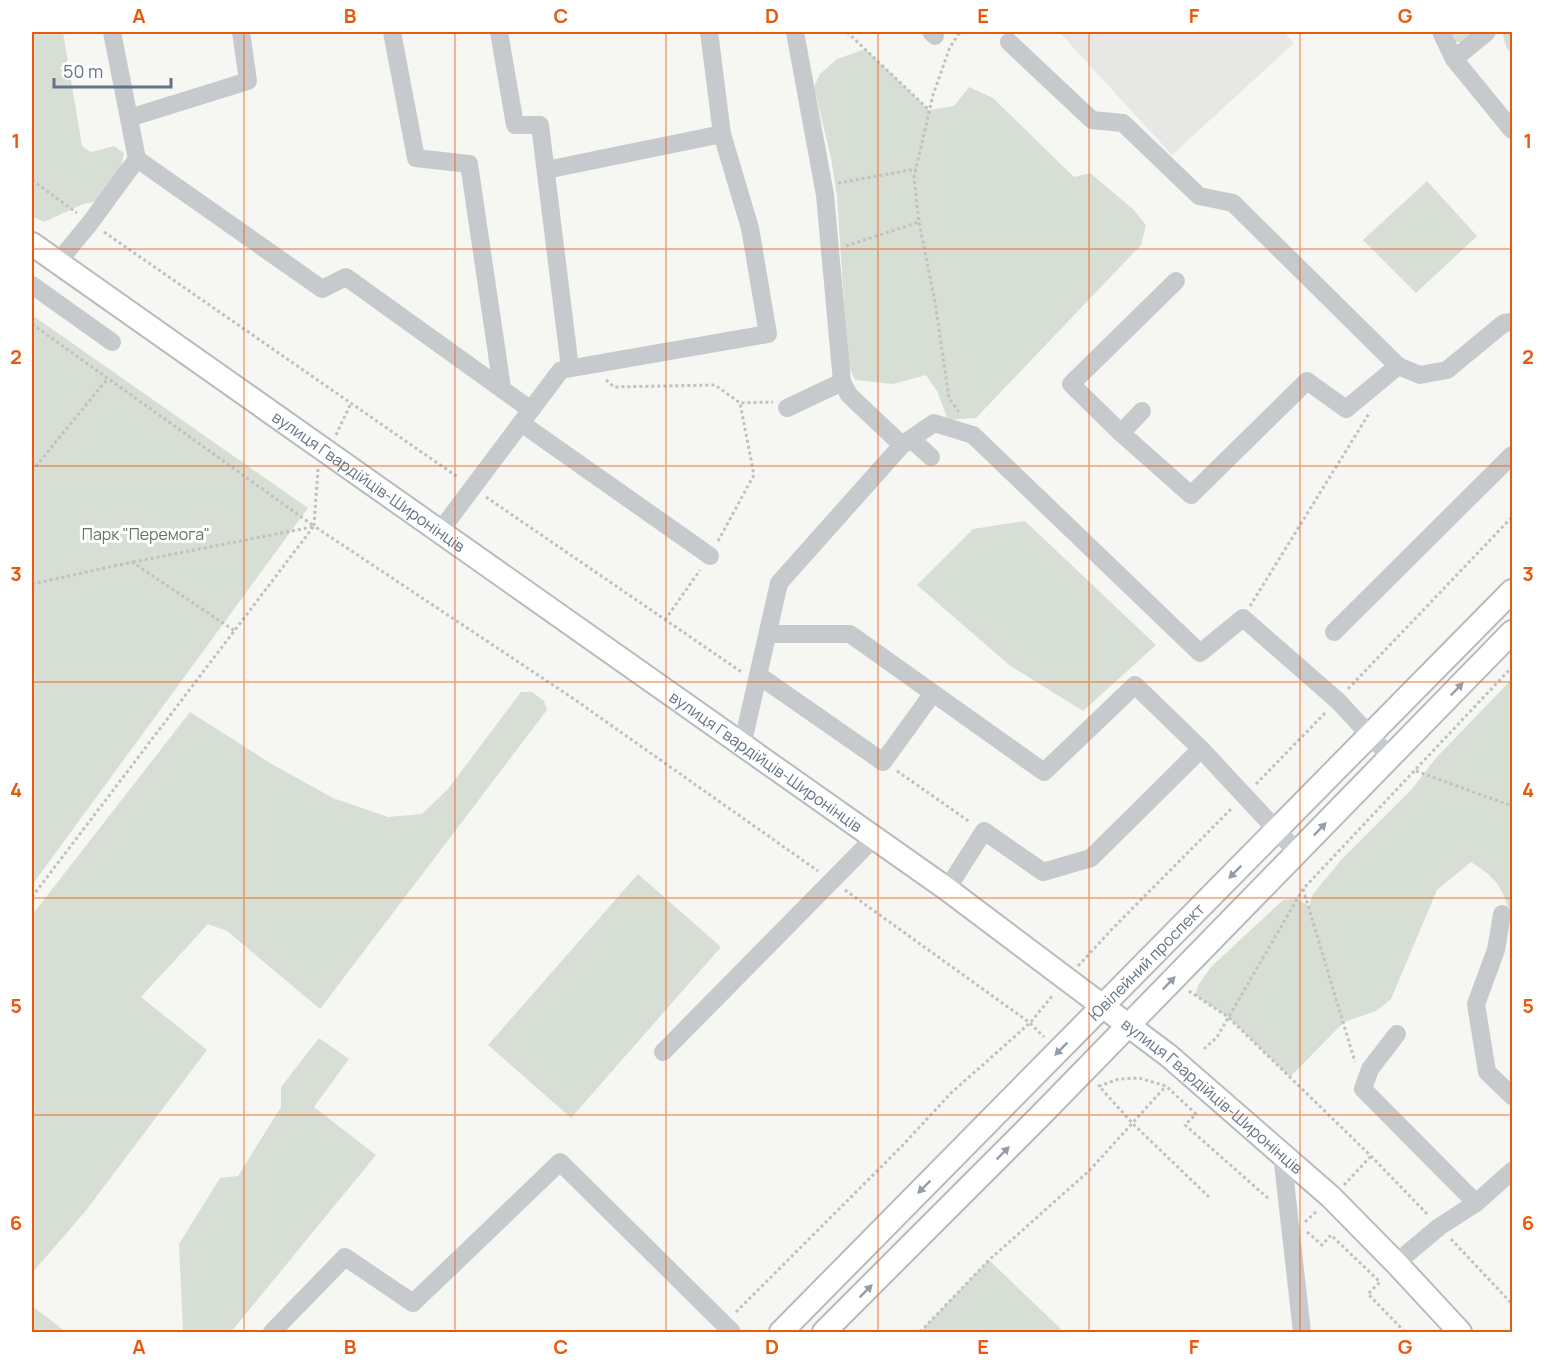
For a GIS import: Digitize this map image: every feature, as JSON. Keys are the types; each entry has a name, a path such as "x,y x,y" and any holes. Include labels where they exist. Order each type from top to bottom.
{"main road":[{"name":"вулиця Гвардійців-Широнінців","path":"32,244 946,889 1129,1025 1185,1069 1331,1197 1460,1332"},
{"name":"Ювілейний проспект","path":"781,1332 1512,591"},
{"name":"Ювілейний проспект","path":"824,1332 1129,1025 1512,632"}],"lane":[{"path":"112,32 136,159 322,289 346,277 501,388 526,416 710,556"},
{"path":"129,118 248,81 241,32"},
{"path":"392,32 416,158 469,164 501,388"},
{"path":"499,32 515,125 540,125 579,367"},
{"path":"440,531 561,370 768,334 750,228 722,134 709,32"},
{"path":"795,32 823,185 842,382 849,395 906,442 931,457"},
{"path":"1441,32 1454,59 1512,130"},
{"path":"1454,59 1487,32"},
{"path":"1009,42 1092,120 1123,123 1200,196 1233,203 1398,366 1420,375 1447,370 1504,323 1512,322"},
{"path":"546,170 722,134"},
{"path":"58,262 90,223 136,159"},
{"path":"1176,281 1071,384 1121,433 1191,495 1307,381 1346,409 1398,366"},
{"path":"32,285 112,342"},
{"path":"794,405 842,382"},
{"path":"1121,433 1142,411"},
{"path":"742,746 779,583 906,442 934,423 973,435 1200,653 1243,618 1338,701 1390,757"},
{"path":"1334,632 1512,455"},
{"path":"768,634 850,634 1044,772 1135,685 1201,749 1297,852"},
{"path":"758,679 883,762 933,693"},
{"path":"946,889 984,831 1043,873 1091,858 1201,749"},
{"path":"663,1052 873,839"},
{"path":"1502,914 1496,950 1476,1004 1487,1072 1512,1096"},
{"path":"1397,1034 1370,1069 1363,1089 1476,1203"},
{"path":"1282,1154 1302,1332"},
{"path":"272,1332 345,1257 413,1303 560,1162 728,1328"},
{"path":"1396,1263 1439,1227 1476,1203 1512,1171"}],"path":[{"path":"847,32 929,110"},
{"path":"960,32 950,47 929,110 914,177 919,222 935,302 950,398 973,435"},
{"path":"823,185 916,169"},
{"path":"32,180 90,223 473,488 758,679"},
{"path":"830,251 919,222"},
{"path":"32,324 314,526 571,697 832,881 1029,1023 1044,1037"},
{"path":"579,367 615,387 715,385 740,403 794,405"},
{"path":"32,471 108,378"},
{"path":"333,442 351,403"},
{"path":"740,403 754,475"},
{"path":"1243,618 1374,406"},
{"path":"32,897 314,526 318,461"},
{"path":"1078,966 1338,701 1512,517"},
{"path":"32,584 314,526"},
{"path":"132,562 235,630"},
{"path":"1204,1049 1217,1037 1303,889 1512,667"},
{"path":"883,762 984,831"},
{"path":"1416,771 1512,806"},
{"path":"1303,889 1363,1089"},
{"path":"1189,991 1228,1017 1371,1156 1512,1304"},
{"path":"728,1328 951,1093 1029,1023 1053,995"},
{"path":"1209,1197 1133,1124 1099,1086 1119,1079 1139,1078 1166,1086 1196,1114 1185,1125 1235,1171 1322,1245 1331,1235 1380,1282 1368,1294 1404,1332"},
{"path":"920,1332 989,1260 1089,1171 1166,1086"}],"shaded area":[{"path":"1059,32 1284,32 1294,43 1172,155"}],"green space":[{"path":"32,32 63,32 82,146 91,152 114,146 124,153 121,167 99,201 83,204 44,222 32,216"},
{"path":"1447,32 1477,32 1464,42 1454,42"},
{"path":"1502,32 1512,32 1512,53 1507,49"},
{"path":"865,49 929,110 954,106 969,87 993,98 1074,177 1090,173 1133,209 1146,225 1141,245 976,418 948,420 937,391 926,375 893,384 855,380 848,365 837,196 831,158 814,87 820,74 837,59"},
{"path":"1427,181 1477,236 1416,293 1363,240"},
{"name":"Парк \"Перемога\"","path":"32,315 308,508 32,885"},
{"path":"1025,521 1156,645 1083,711 1009,665 917,585 973,529"},
{"path":"1512,679 1512,924 1507,903 1500,888 1489,875 1471,862 1437,890 1391,999 1376,1011 1344,1022 1290,1077 1228,1017 1195,995 1199,984 1211,967 1283,900 1297,899 1309,906 1313,894 1341,860 1412,789 1436,758"},
{"path":"521,692 532,692 544,701 547,710 320,1009 227,931 208,924 141,997 207,1050 84,1213 32,1273 32,915 190,712 270,763 333,798 388,817 422,814 448,789"},
{"path":"638,874 721,947 571,1118 488,1045"},
{"path":"319,1038 349,1059 314,1107 376,1155 231,1332 183,1332 179,1244 220,1178 238,1176 281,1107 281,1087"},
{"path":"989,1260 1061,1329 1058,1332 920,1332"},
{"path":"32,1306 66,1332 32,1332"}]}
